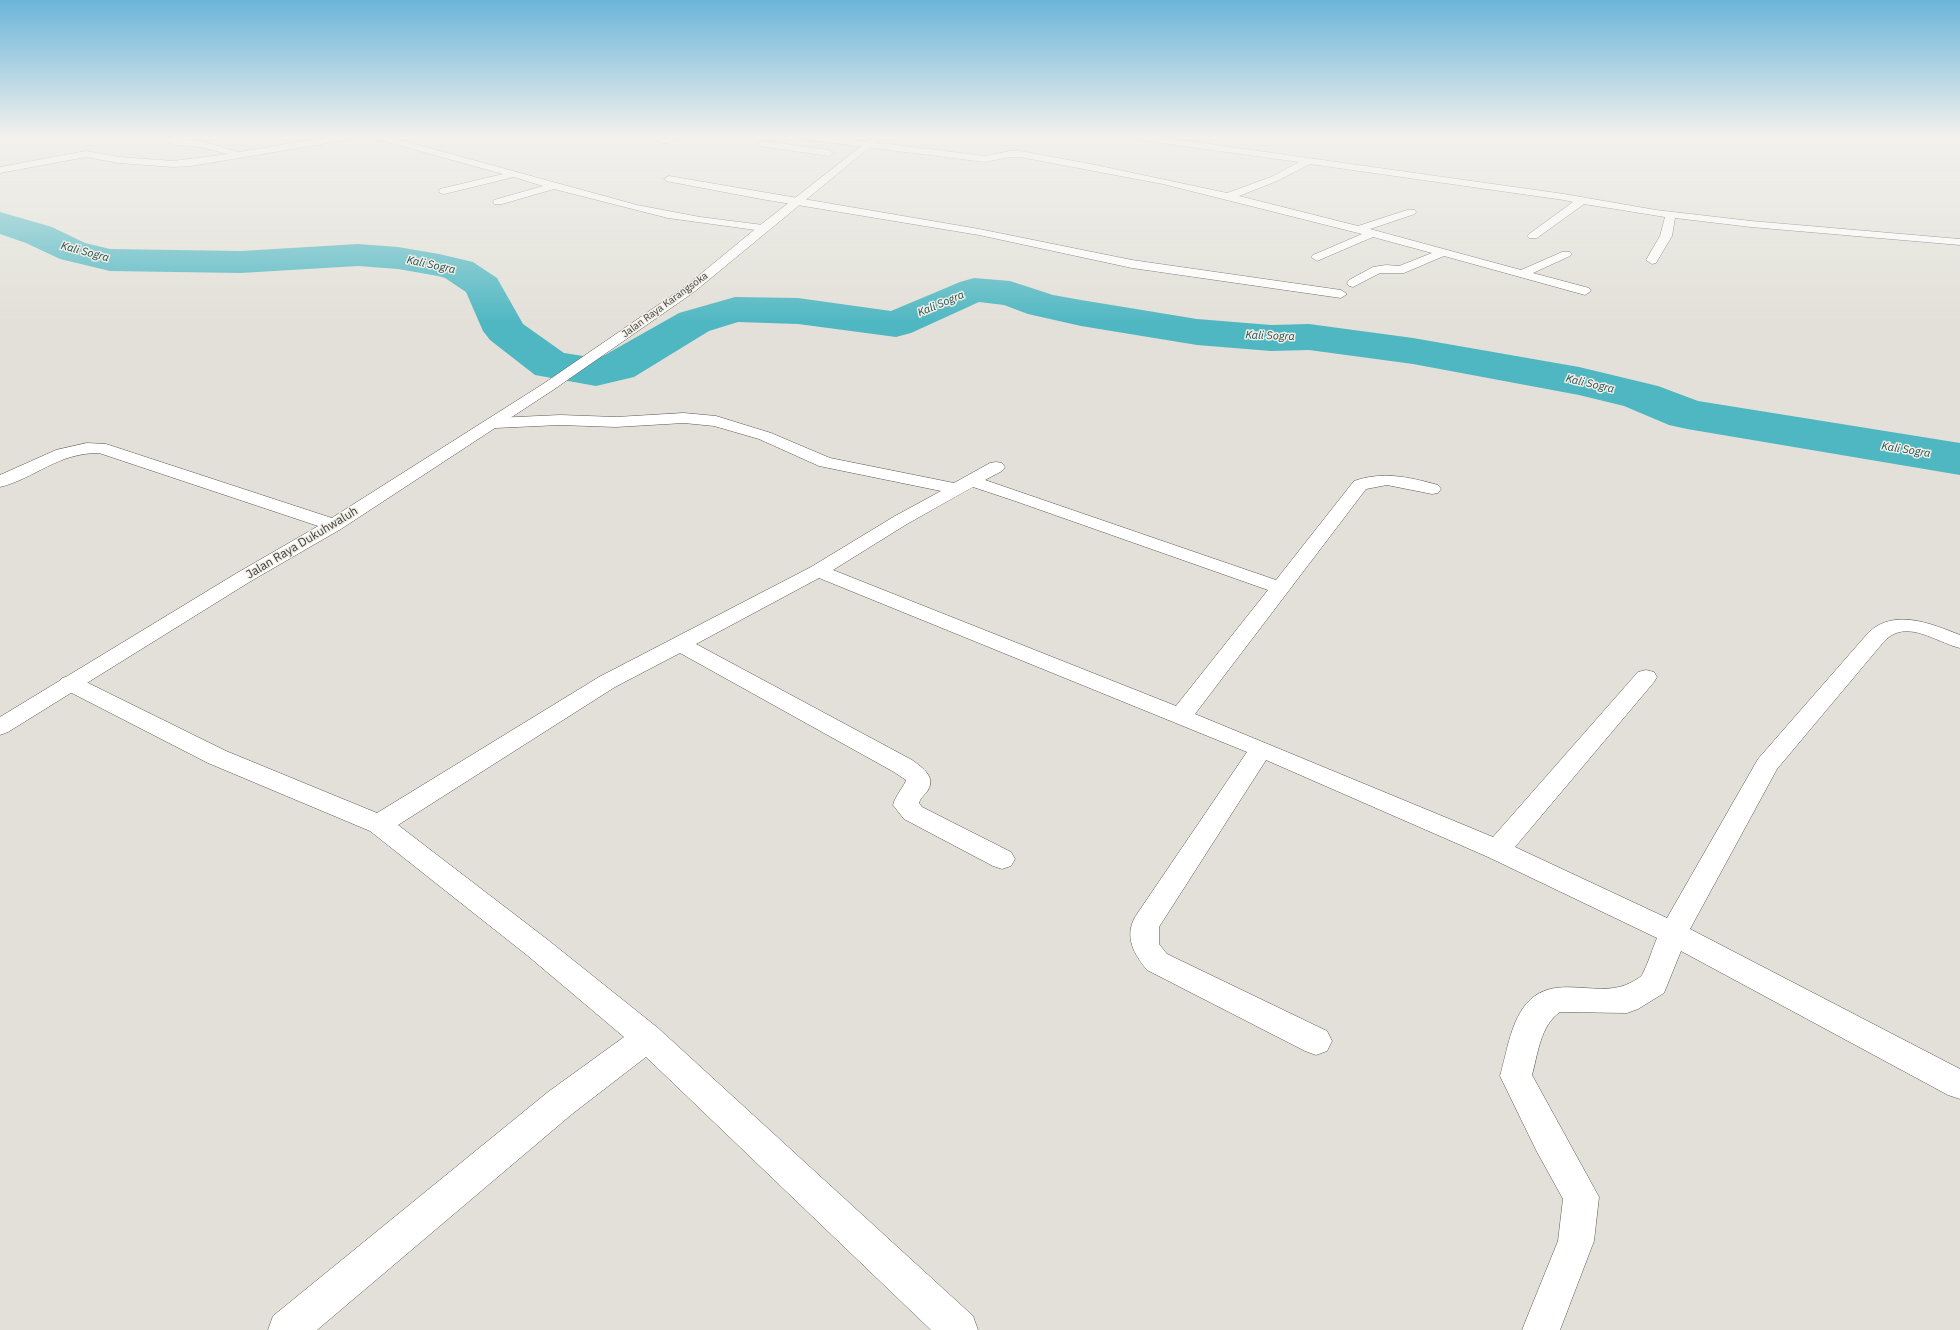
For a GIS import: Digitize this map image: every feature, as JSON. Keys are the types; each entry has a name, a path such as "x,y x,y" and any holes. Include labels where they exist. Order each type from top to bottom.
{"street":[{"path":"498,202 508,199"},
{"path":"599,199 731,226 763,228"},
{"path":"782,199 979,232 1132,264 1341,294"},
{"name":"Jalan Raya Karangsoka","path":"600,351 690,289 763,228 802,199"},
{"path":"1235,199 1358,230 1585,291"},
{"path":"1575,199 1671,214 1751,224 1960,242"},
{"path":"1533,236 1582,200"},
{"path":"1358,230 1411,212"},
{"path":"1652,260 1666,236 1671,214"},
{"path":"1317,257 1371,234"},
{"path":"1353,283 1377,270 1386,268 1400,270 1442,253"},
{"path":"1522,274 1566,254"},
{"name":"Jalan Raya Dukuhwaluh","path":"0,726 334,525 495,422 600,351"},
{"path":"495,422 560,420 616,422 684,418 716,421 741,430 765,436 824,462 964,485 1028,499 1280,588"},
{"path":"0,482 67,452 81,449 100,448 334,525"},
{"path":"379,824 607,682 818,571 901,520 996,468"},
{"path":"1180,716 1360,484 1369,480 1383,479 1410,483 1432,489"},
{"path":"818,571 1261,749 1497,850 1673,933 1960,1085"},
{"path":"1541,1330 1576,1241 1581,1197 1548,1139 1516,1076 1532,1021 1541,1009 1551,1002 1563,999 1603,1001 1627,1000 1653,984 1673,933 1767,765 1868,646 1886,629 1898,626 1922,629 1960,642"},
{"path":"680,644 903,766 918,777 918,786 908,796 906,805 913,813 1002,859"},
{"path":"1497,850 1646,677"},
{"path":"70,683 217,758 379,824 538,948 647,1038 960,1330"},
{"path":"1261,749 1145,925 1142,940 1148,952 1157,962 1316,1041"},
{"path":"287,1330 560,1103 647,1038"}],"waterway":[{"name":"Kali Sogra","path":"0,222 39,235 73,251 110,260 241,262 358,255 398,258 459,270 483,286 505,331 551,365 596,372 618,367 694,322 735,309 798,311 896,324 974,290 1010,293 1043,305 1081,313 1197,332 1271,338 1309,337 1413,351 1579,381 1641,396 1687,414 1960,459"}]}
